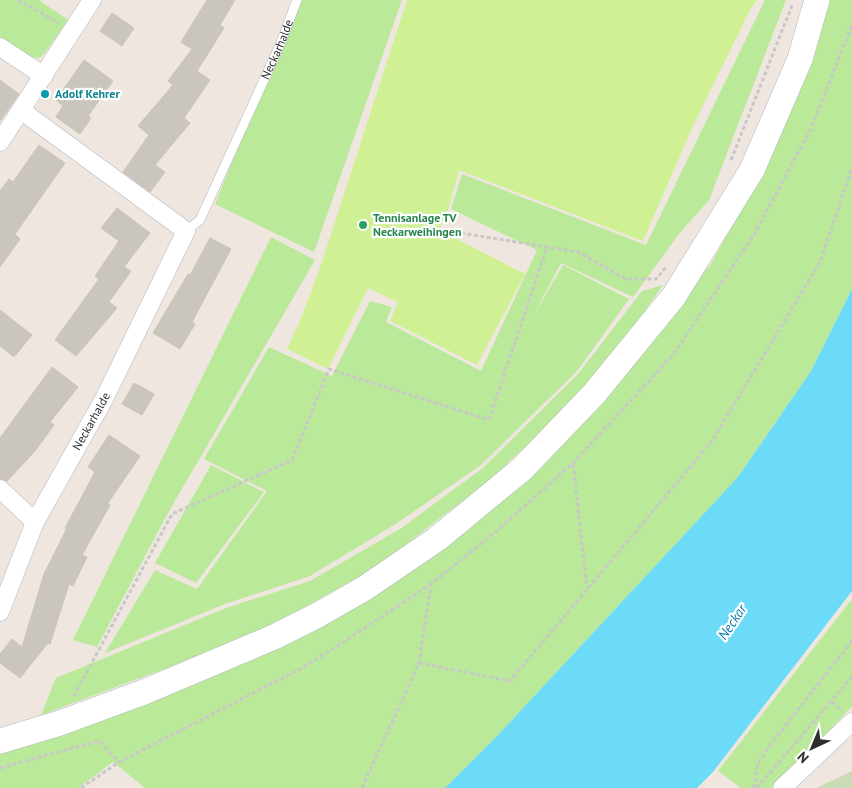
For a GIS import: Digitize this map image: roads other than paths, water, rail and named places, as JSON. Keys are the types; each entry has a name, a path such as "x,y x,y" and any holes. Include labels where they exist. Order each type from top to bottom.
{"main road":[{"path":"0,741 60,723 144,692 274,637 318,615 365,588 437,539 522,469 594,394 674,296 752,170 800,59 816,0"}],"street":[{"path":"0,142 22,111 92,0"},
{"path":"0,47 44,76"},
{"path":"22,111 186,231"},
{"name":"Neckarhalde","path":"0,612 35,522 104,399 186,231"},
{"path":"0,489 35,522"},
{"path":"782,788 850,727"}],"lane":[{"name":"Neckarhalde","path":"186,231 200,220 280,44 297,0"}],"water":[{"name":"Neckar","path":"852,289 852,591 713,772 697,788 445,788 497,736 738,477 811,371"}],"place":[{"name":"Adolf Kehrer","path":"45,94"},
{"name":"Tennisanlage TV Neckarweihingen","path":"363,225"}]}
